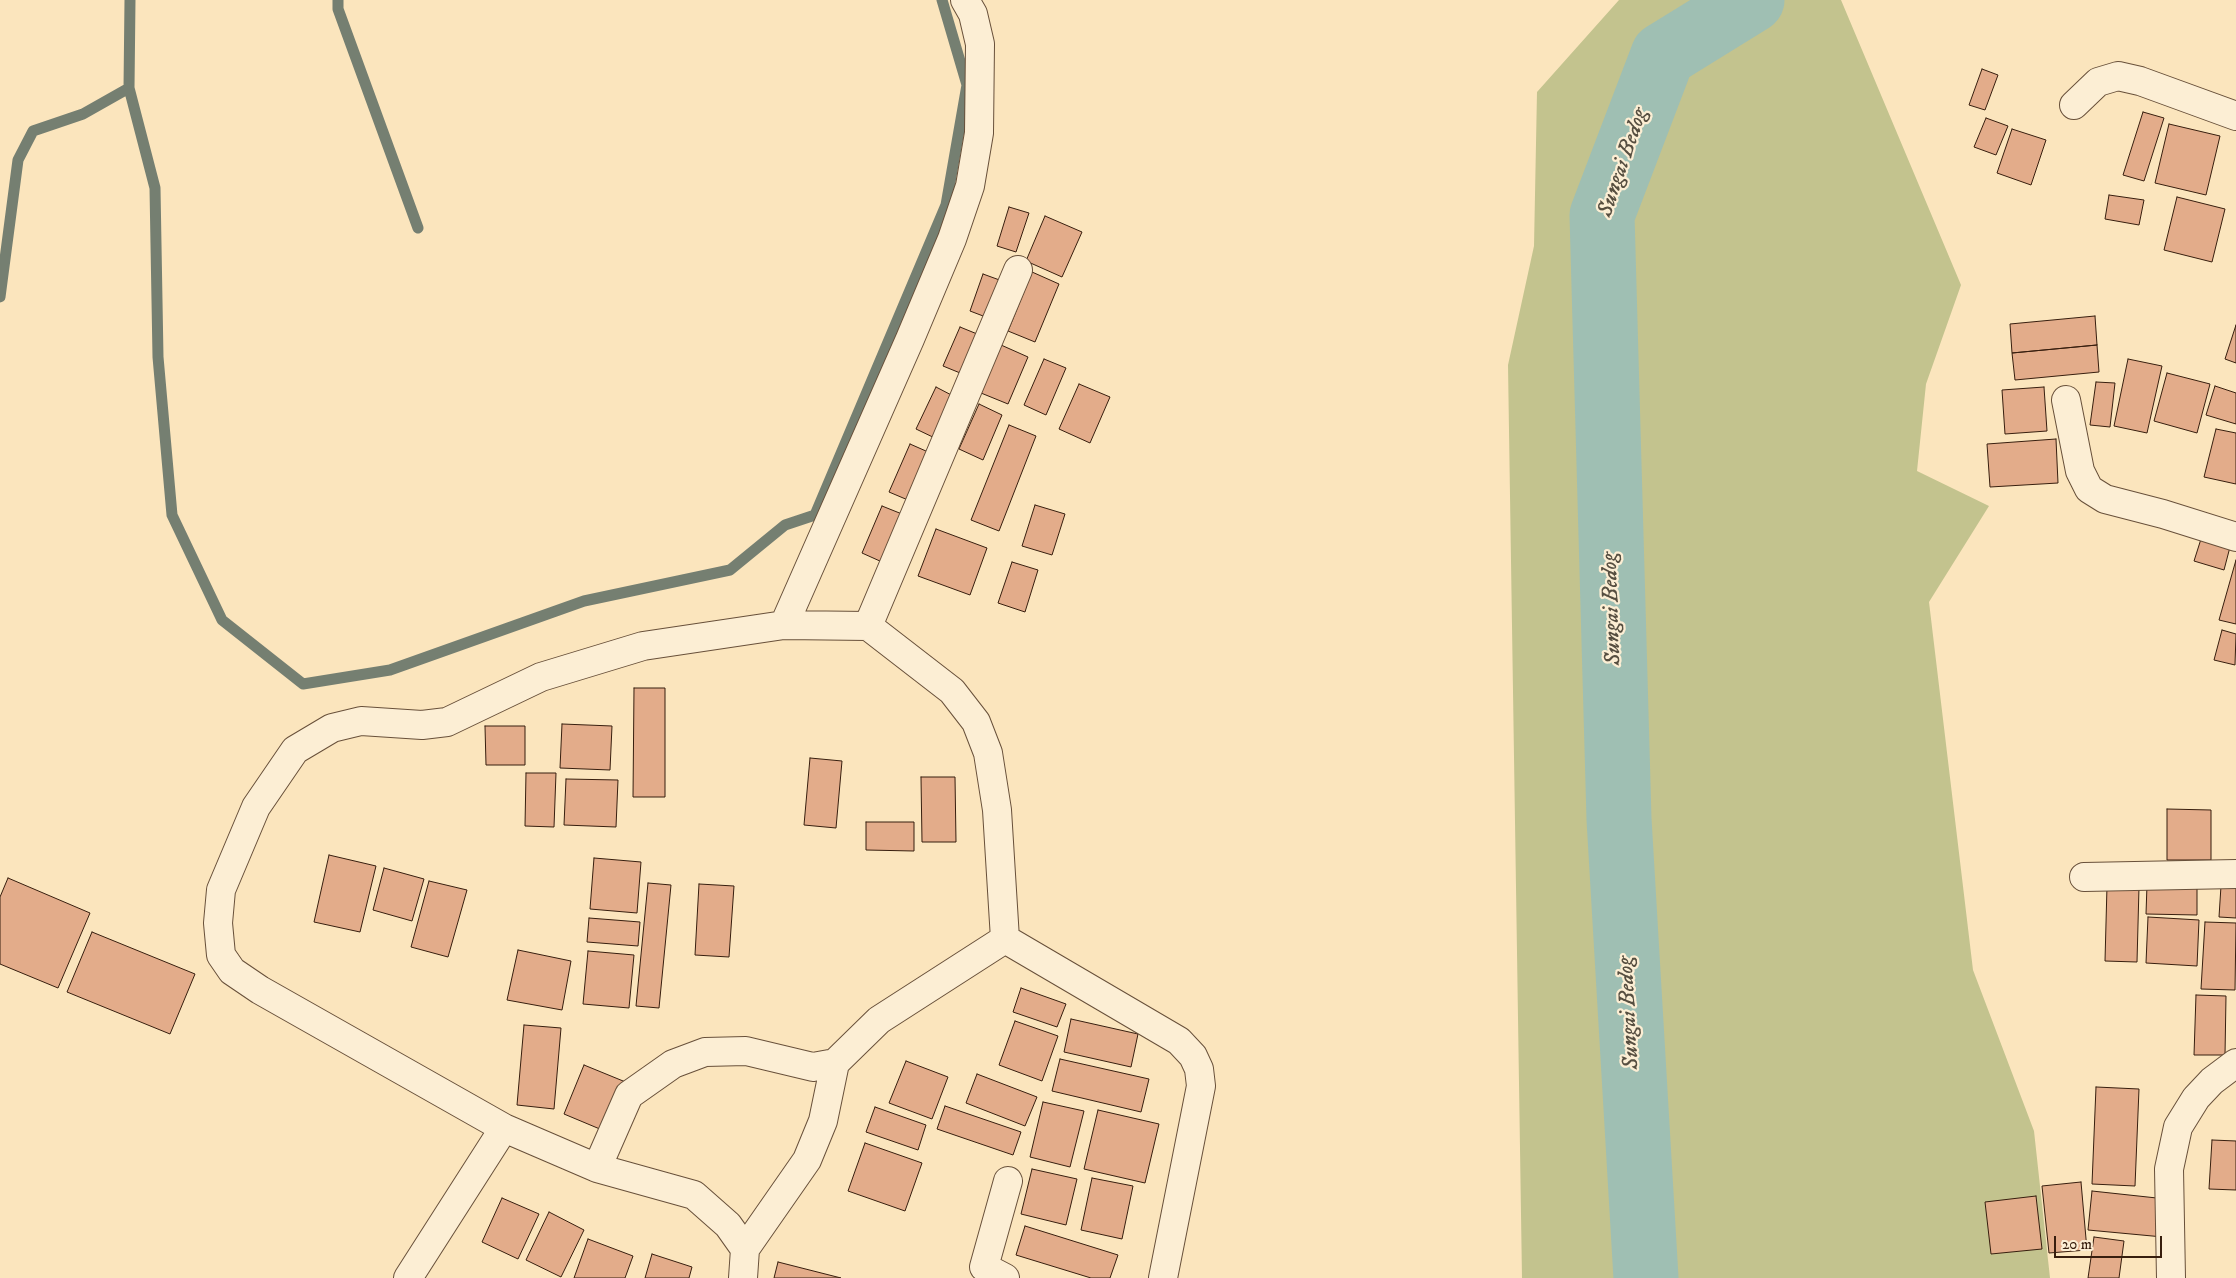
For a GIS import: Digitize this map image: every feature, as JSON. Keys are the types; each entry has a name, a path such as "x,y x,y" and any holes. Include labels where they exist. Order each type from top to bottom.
{"street":[{"path":"784,625 910,339 952,238 970,186 979,133 980,44 973,14 965,0"},
{"path":"2074,105 2098,82 2118,76 2236,116"},
{"path":"868,626 1018,270"},
{"path":"2066,400 2080,471 2089,488 2105,499 2164,514 2236,538"},
{"path":"745,1249 728,1225 694,1195 598,1168 504,1128 260,990 232,971 222,955 218,923 221,890 256,807 295,750 332,728 361,721 422,725 447,722 541,678 643,646 784,625 868,626 952,691 976,722 988,753 997,810 1005,939"},
{"path":"2084,877 2236,874"},
{"path":"743,1278 745,1249 807,1160 823,1121 835,1064 880,1020 1005,939"},
{"path":"1005,939 1179,1041 1193,1056 1199,1069 1201,1086 1163,1278"},
{"path":"598,1168 629,1095 673,1064 705,1052 746,1051 813,1067 835,1064"},
{"path":"2171,1278 2169,1170 2178,1127 2196,1098 2212,1081 2236,1063"},
{"path":"408,1278 504,1128"},
{"path":"1005,1278 984,1267 1008,1181"}],"green space":[{"path":"1619,0 1841,0 1961,285 1926,384 1917,471 1989,506 1929,602 1973,970 2034,1131 2050,1278 1522,1278 1508,365 1534,246 1537,92"}],"building":[{"path":"1982,69 1998,75 1985,110 1969,105"},
{"path":"2143,112 2164,118 2144,181 2123,175"},
{"path":"1986,118 2008,126 1996,155 1974,147"},
{"path":"2169,124 2220,136 2206,195 2155,183"},
{"path":"2012,129 2046,140 2031,185 1997,173"},
{"path":"2109,195 2144,200 2139,225 2105,219"},
{"path":"2177,197 2225,209 2212,262 2164,250"},
{"path":"1009,207 1029,213 1016,252 997,246"},
{"path":"1045,216 1082,232 1062,277 1026,261"},
{"path":"1032,272 1059,284 1035,342 1008,331"},
{"path":"983,274 1005,282 991,319 970,311"},
{"path":"2095,316 2097,345 2012,353 2010,324"},
{"path":"2236,325 2236,363 2225,359"},
{"path":"960,327 987,338 970,377 943,366"},
{"path":"1001,345 1028,357 1008,404 981,393"},
{"path":"2097,345 2099,372 2015,380 2012,353"},
{"path":"1044,359 1066,368 1046,415 1024,405"},
{"path":"2128,359 2162,366 2147,433 2114,426"},
{"path":"2167,373 2210,384 2197,433 2154,421"},
{"path":"2096,382 2115,383 2110,427 2090,425"},
{"path":"1079,384 1110,397 1090,443 1059,429"},
{"path":"2215,386 2236,393 2236,424 2206,415"},
{"path":"936,387 959,399 939,440 916,429"},
{"path":"2044,387 2047,431 2005,434 2002,390"},
{"path":"979,404 1002,415 983,460 959,449"},
{"path":"1009,425 1036,436 999,531 971,520"},
{"path":"2216,429 2236,433 2236,484 2204,477"},
{"path":"2056,439 2058,483 1990,487 1987,444"},
{"path":"910,444 935,455 915,503 889,492"},
{"path":"1035,505 1065,514 1052,555 1022,546"},
{"path":"882,506 912,518 891,566 862,553"},
{"path":"936,529 987,548 970,595 918,576"},
{"path":"2201,539 2230,547 2224,570 2194,561"},
{"path":"2236,560 2236,624 2219,620"},
{"path":"1012,562 1038,570 1025,612 998,603"},
{"path":"2222,630 2236,634 2235,665 2214,660"},
{"path":"634,688 665,688 665,797 633,797"},
{"path":"562,724 612,726 610,770 560,768"},
{"path":"485,726 525,726 525,765 486,765"},
{"path":"810,758 842,761 836,828 804,825"},
{"path":"526,773 556,773 554,827 525,826"},
{"path":"921,777 955,777 956,842 922,842"},
{"path":"566,779 618,780 616,827 564,825"},
{"path":"2167,809 2211,810 2211,860 2167,860"},
{"path":"866,822 914,822 914,851 866,850"},
{"path":"329,855 376,866 360,932 314,922"},
{"path":"594,858 641,862 637,913 590,909"},
{"path":"384,868 424,879 412,921 373,910"},
{"path":"8,878 90,913 58,988 0,964 0,897"},
{"path":"429,881 467,890 448,957 411,947"},
{"path":"648,883 671,885 659,1008 636,1006"},
{"path":"699,884 734,886 729,957 695,955"},
{"path":"2147,885 2197,886 2197,915 2146,914"},
{"path":"2107,886 2139,887 2137,962 2105,961"},
{"path":"2221,886 2236,887 2236,918 2219,917"},
{"path":"2148,917 2199,920 2197,966 2146,963"},
{"path":"589,918 640,922 638,946 587,942"},
{"path":"2205,922 2236,923 2235,990 2201,989"},
{"path":"92,932 195,974 170,1034 67,992"},
{"path":"518,950 571,961 562,1010 507,1000"},
{"path":"588,951 634,955 629,1008 583,1004"},
{"path":"1021,988 1066,1004 1057,1027 1013,1012"},
{"path":"2196,995 2226,996 2225,1055 2194,1055"},
{"path":"1071,1019 1138,1034 1131,1067 1064,1052"},
{"path":"1015,1021 1058,1036 1042,1081 999,1065"},
{"path":"524,1025 561,1028 554,1109 517,1105"},
{"path":"1060,1059 1149,1079 1141,1112 1052,1091"},
{"path":"906,1061 948,1077 932,1119 889,1103"},
{"path":"584,1065 628,1083 607,1132 564,1114"},
{"path":"977,1074 1037,1097 1025,1126 966,1103"},
{"path":"2096,1087 2139,1089 2135,1186 2092,1184"},
{"path":"1043,1102 1084,1111 1070,1167 1030,1157"},
{"path":"945,1106 1021,1132 1013,1155 937,1129"},
{"path":"875,1107 926,1125 918,1150 866,1132"},
{"path":"1098,1110 1159,1124 1145,1183 1084,1169"},
{"path":"2212,1140 2236,1141 2236,1190 2209,1189"},
{"path":"865,1143 922,1163 905,1211 848,1191"},
{"path":"1032,1169 1077,1179 1066,1225 1021,1214"},
{"path":"1092,1178 1133,1186 1122,1239 1081,1230"},
{"path":"2081,1182 2087,1250 2049,1253 2042,1186"},
{"path":"2092,1191 2166,1199 2163,1237 2088,1230"},
{"path":"2036,1196 2042,1249 1991,1254 1985,1202"},
{"path":"502,1198 539,1214 518,1259 482,1242"},
{"path":"549,1212 584,1230 561,1277 526,1260"},
{"path":"1025,1226 1118,1255 1110,1278 1091,1278 1016,1255"},
{"path":"2094,1237 2124,1241 2119,1278 2088,1278"},
{"path":"588,1239 633,1256 625,1278 574,1278"},
{"path":"652,1254 692,1267 689,1278 645,1278"},
{"path":"778,1262 841,1278 774,1278"}],"waterway":[{"path":"0,297 18,160 33,131 83,114 129,88 130,0"},
{"path":"338,0 338,9 418,228"},
{"path":"129,88 155,188 158,357 172,515 222,620 303,684 390,670 584,601 730,570 785,525 815,515 946,205 967,85 942,0"},
{"name":"Sungai Bedog","path":"1646,1278 1619,819 1602,215 1663,55 1752,0"}]}
